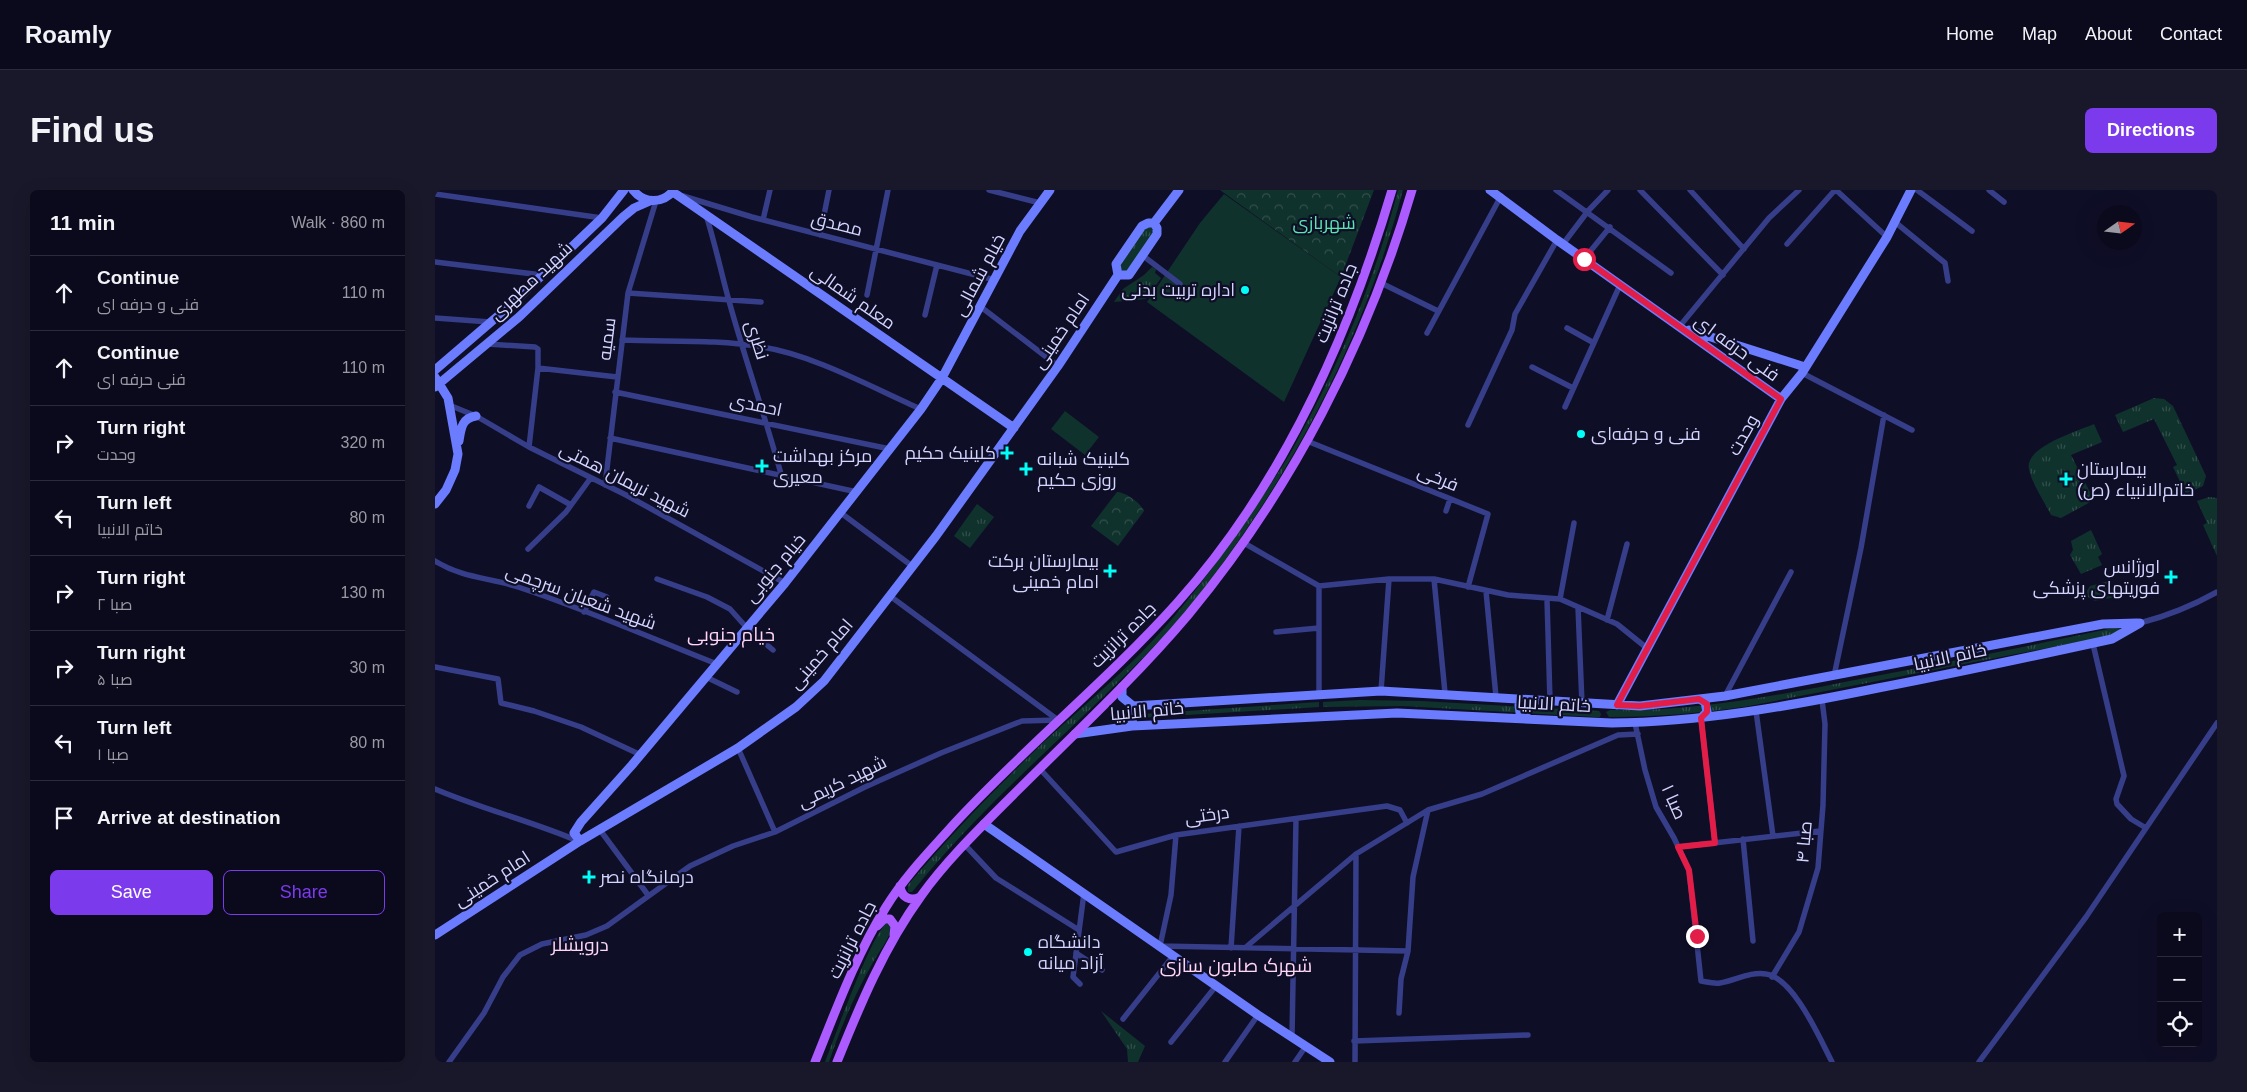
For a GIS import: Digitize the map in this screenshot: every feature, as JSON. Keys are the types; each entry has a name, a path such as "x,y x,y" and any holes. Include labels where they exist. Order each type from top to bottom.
{"main road":[{"name":"شهید مطهری","path":"435,370 542,275 602,218 624,190"},
{"path":"633,190 643,199 653,201"},
{"name":"خیام شمالی","path":"942,378 1021,232 1050,190"},
{"path":"1153,224 1179,190"},
{"name":"جاده ترانزیت","path":"815,1062 844,990 873,930 900,886 988,787 1144,639 1179,602 1217,555 1274,471 1320,382 1356,300 1392,190"},
{"name":"جاده ترانزیت","path":"837,1062 861,1001 893,941 920,897 965,845 1122,687 1187,616 1244,543 1285,481 1355,346 1381,283 1412,190"},
{"path":"1490,190 1501,196 1560,242 1679,327"},
{"name":"شهید مطهری","path":"437,383 519,317 634,208 668,197 673,191"},
{"name":"معلم شمالی","path":"673,191 1014,428"},
{"name":"وحدت","path":"1617,705 1781,399 1803,370 1887,237 1911,191"},
{"path":"1148,223 1153,224 1157,228 1157,234 1142,255 1129,275 1118,275 1116,264 1126,249 1142,226 1148,223"},
{"name":"امام خمینی","path":"435,935 580,842 738,748 796,706 824,680 890,596 1014,428 1058,366 1118,275"},
{"name":"فنی حرفه ای","path":"1679,327 1803,370"},
{"name":"فنی حرفه ای","path":"1679,327 1781,399"},
{"name":"خیام جنوبی","path":"580,842 575,836 575,829 641,755 785,583 841,514 921,409 942,378"},
{"path":"437,383 449,398 458,454"},
{"path":"435,504 446,490 455,470 464,422 469,417 476,416"},
{"name":"خاتم الانبیا","path":"1122,687 1122,697 1133,706 1381,691 1445,693 1582,704 1640,706 1725,696 2103,624 2139,623"},
{"name":"خاتم الانبیا","path":"1075,734 1132,726 1397,713 1635,723 1701,718 1822,700 2112,640 2139,623"},
{"path":"1699,699 1705,702 1707,708 1707,712 1701,718"},
{"path":"1529,700 1520,702 1519,705 1520,713 1529,718"},
{"path":"1132,726 1133,706"},
{"path":"985,824 1258,1015 1330,1062"},
{"path":"900,886 902,894 906,898 912,900 920,897"},
{"path":"873,930 884,919 890,919 895,926 893,941"}],"street":[{"path":"763,220 769,190"},
{"path":"821,235 829,190"},
{"path":"867,295 888,190"},
{"path":"989,190 1040,203"},
{"path":"1556,190 1671,273"},
{"path":"1468,425 1512,330 1515,314 1560,242 1608,190"},
{"path":"1641,190 1723,275"},
{"path":"1690,190 1744,249"},
{"path":"1679,327 1769,218 1799,190"},
{"path":"1787,244 1835,190 1887,237"},
{"path":"1989,190 2004,202"},
{"name":"مصدق","path":"673,191 763,220 995,280"},
{"path":"1911,191 1972,231"},
{"path":"435,194 602,218"},
{"path":"1427,333 1501,196"},
{"name":"سمیه","path":"605,485 628,293 653,201"},
{"name":"نظری","path":"706,215 729,301 767,422 781,474"},
{"path":"1895,222 1945,263 1948,281"},
{"path":"1584,259 1610,228"},
{"path":"1142,255 1180,284"},
{"path":"435,262 542,275"},
{"path":"925,315 937,265"},
{"path":"1381,283 1438,311"},
{"path":"1565,406 1620,285"},
{"path":"628,293 761,302"},
{"path":"981,307 1058,366"},
{"path":"435,318 490,322"},
{"path":"1567,328 1594,343"},
{"path":"622,340 743,344 780,351 808,359 921,409"},
{"path":"487,344 535,347 539,353 529,447"},
{"path":"1532,367 1573,388"},
{"path":"538,368 617,377"},
{"name":"فنی حرفه ای","path":"1803,370 1912,430"},
{"name":"احمدی","path":"615,392 890,449"},
{"name":"شهید نریمان همتی","path":"449,403 785,583"},
{"path":"1834,676 1861,548 1883,415"},
{"path":"610,438 857,492"},
{"name":"فرخی","path":"1307,440 1488,514 1468,587"},
{"path":"528,549 571,506 590,478"},
{"path":"529,506 539,488 571,506"},
{"path":"1446,511 1450,500"},
{"path":"841,514 912,566"},
{"path":"1560,599 1574,523"},
{"path":"1244,543 1319,586 1389,579 1434,580 1486,591 1560,599 1617,624 1648,649"},
{"path":"1607,620 1627,544"},
{"name":"شهید شعبان سرچمی","path":"435,561 447,568 472,577 517,586 717,664"},
{"path":"1725,696 1791,572"},
{"path":"657,578 707,597 730,609 747,628 773,650"},
{"path":"1381,691 1389,579"},
{"path":"1434,580 1445,693"},
{"path":"1319,586 1319,694"},
{"path":"1486,591 1496,697"},
{"path":"584,612 594,592 607,597"},
{"name":"خاتم الانبیا","path":"2139,623 2168,616 2217,592"},
{"path":"890,596 1058,720"},
{"path":"1547,599 1549,701"},
{"path":"1578,607 1582,704"},
{"path":"1275,632 1319,628"},
{"path":"2093,644 2124,776 2117,804 2131,819 2146,828"},
{"path":"435,667 498,679 501,703 581,727 641,755"},
{"path":"706,677 737,692"},
{"name":"صبا ۴","path":"1772,977 1799,932 1818,868 1823,805 1825,724 1822,700"},
{"path":"1757,711 1773,836"},
{"path":"1701,718 1715,843"},
{"name":"شهید کریمی","path":"449,1062 484,1013 503,977 520,955 542,944 585,935 607,926 690,866 733,846 775,832 885,778 991,732 1023,721 1058,720"},
{"name":"صبا ۱","path":"1635,723 1645,770 1656,806 1689,870 1701,981 1717,983 1766,974 1772,977"},
{"path":"1979,1062 2086,917 2217,723"},
{"path":"1246,947 1356,854 1428,810 1482,794 1618,736 1638,734"},
{"path":"738,748 775,832"},
{"name":"درختی","path":"1040,769 1116,852 1176,834 1387,806 1401,810 1407,823"},
{"path":"435,788 463,801 543,826 580,842"},
{"path":"1399,1013 1401,979 1408,951 1413,877 1428,810"},
{"path":"1292,1036 1296,819"},
{"path":"1231,948 1239,826"},
{"path":"600,830 648,895"},
{"path":"1678,847 1820,830"},
{"path":"1176,834 1171,895 1160,946 1408,951"},
{"path":"1743,839 1753,941"},
{"path":"965,845 996,878 1079,930"},
{"path":"1355,1062 1356,854"},
{"path":"1080,984 1073,977 1084,893"},
{"path":"1076,953 1102,970"},
{"path":"1123,1019 1173,956"},
{"path":"1772,977 1785,983 1811,1021 1832,1062"},
{"path":"1171,1042 1217,986"},
{"path":"1225,1062 1258,1015"},
{"path":"1354,1041 1528,1036"},
{"path":"1295,1062 1306,1046"}],"green space":[{"name":"شهربازی","path":"1220,190 1374,190 1341,277"},
{"path":"1398,190 1403,190 1390,236 1374,282 1337,371 1316,414 1292,456 1268,497 1233,549 1169,630 973,823 912,892 908,892 908,885 941,847 993,793 1046,740 1156,638 1219,560 1292,450 1329,379 1368,286"},
{"name":"اداره تربیت بدنی","path":"1224,194 1341,277 1284,402 1147,302 1200,223"},
{"path":"1148,225 1155,229 1128,273 1124,274 1118,265"},
{"path":"1152,267 1156,269 1155,273 1161,278 1146,299 1114,302 1123,289 1144,275"},
{"path":"2154,398 2164,399 2173,406 2206,476 2203,486 2186,494 2173,467 2177,465 2154,419 2123,432 2115,415"},
{"path":"1065,411 1099,437 1085,455 1051,429"},
{"path":"2094,424 2102,442 2071,455 2094,500 2061,518 2051,515 2033,481 2029,469 2030,461 2043,447"},
{"path":"1117,492 1132,498 1144,511 1118,546 1091,526"},
{"path":"2209,497 2217,498 2217,556 2203,525 2207,523 2197,501"},
{"path":"977,504 994,517 970,548 954,536"},
{"path":"2091,530 2102,554 2098,557 2102,565 2081,574 2070,555 2073,550 2071,541"},
{"path":"2109,581 2111,586 2118,587 2122,596 2095,601 2088,597 2087,591 2090,586"},
{"path":"2118,627 2122,630 2119,634 1749,706 1697,713 1644,716 1609,717 1606,712 1610,710 1642,710 1706,705 1770,696 1960,660"},
{"path":"1360,700 1421,701 1599,711 1601,714 1600,717 1596,717 1403,706 1323,707 1323,702"},
{"path":"1319,702 1319,707 1138,718 1142,714"},
{"path":"887,923 892,925 889,936 853,1001 829,1062 825,1062 863,965 880,931"},
{"path":"1101,1011 1145,1046 1138,1062 1128,1062 1127,1049"}],"place":[{"name":"اداره تربیت بدنی","path":"1245,290"},
{"name":"فنی و حرفه‌ای","path":"1581,434"},
{"name":"کلینیک حکیم","path":"1007,453"},
{"name":"مرکز بهداشت معیری","path":"762,466"},
{"name":"کلینیک شبانه روزی حکیم","path":"1026,469"},
{"name":"بیمارستان خاتم‌الانبیاء (ص)","path":"2066,479"},
{"name":"بیمارستان برکت امام خمینی","path":"1110,571"},
{"name":"اورژانس فوریتهای پزشکی","path":"2171,577"},
{"name":"درمانگاه نصر","path":"589,877"},
{"name":"دانشگاه آزاد میانه","path":"1028,952"}],"district":[{"name":"خیام جنوبی","path":"731,634"},
{"name":"درویشلر","path":"580,944"},
{"name":"شهرک صابون سازی","path":"1236,965"}],"route":[{"path":"1584,259 1781,399 1617,705 1640,706 1699,699 1707,704 1707,712 1701,718 1715,843 1678,847 1689,870 1697,936"}]}
